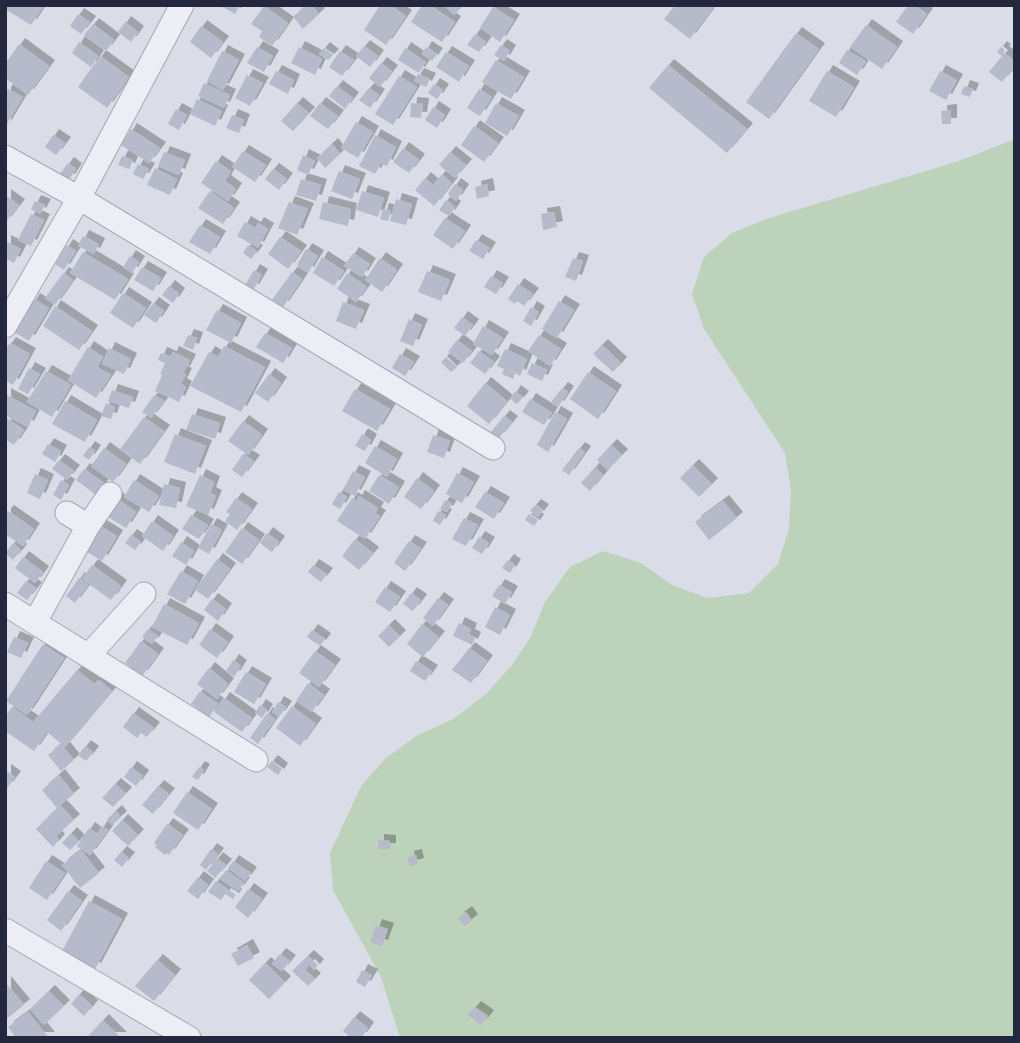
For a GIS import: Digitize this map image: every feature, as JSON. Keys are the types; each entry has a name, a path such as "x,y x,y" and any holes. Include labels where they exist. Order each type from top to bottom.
{"street":[{"path":"5,326 79,198 182,5"},
{"path":"5,157 79,198 493,448"},
{"path":"35,622 88,526 110,494"},
{"path":"67,513 88,526"},
{"path":"89,655 144,594"},
{"path":"5,604 256,760"},
{"path":"5,930 189,1038"}],"green space":[{"path":"1015,139 1015,1038 400,1038 381,977 333,890 330,853 361,786 386,758 416,736 453,719 486,694 512,665 531,636 545,602 570,567 603,551 641,563 672,585 708,598 749,593 778,564 789,528 791,490 785,453 704,329 692,294 704,257 732,233 769,218 956,162"}],"building":[{"path":"5,5 43,7 31,25 5,9"},
{"path":"219,5 240,5 235,14"},
{"path":"306,5 312,5 319,14 303,29 293,17"},
{"path":"380,5 390,5 406,16 386,45 364,30"},
{"path":"422,5 430,5 455,22 442,42 411,22"},
{"path":"444,5 464,5 454,15"},
{"path":"675,5 715,5 690,39 664,19"},
{"path":"908,5 914,5 927,14 913,34 896,22"},
{"path":"264,6 288,23 272,46 259,37 262,31 251,24"},
{"path":"493,7 514,20 500,42 480,28"},
{"path":"78,14 90,22 81,34 70,26"},
{"path":"125,22 138,32 131,42 118,32"},
{"path":"93,24 114,40 106,51 84,35"},
{"path":"866,25 897,47 882,69 850,47"},
{"path":"201,26 223,42 211,58 190,42"},
{"path":"796,33 819,49 769,119 746,102"},
{"path":"475,34 486,42 479,52 467,45"},
{"path":"79,42 98,56 91,67 72,53"},
{"path":"19,44 49,66 28,95 5,78 5,64"},
{"path":"501,45 510,51 504,61 494,55"},
{"path":"364,46 378,56 370,67 356,56"},
{"path":"257,47 273,56 264,72 247,63"},
{"path":"299,47 322,59 315,75 291,63"},
{"path":"426,47 437,54 432,61 422,54"},
{"path":"1001,47 1005,50 1003,52 1015,61 1015,66 1002,82 989,72 1002,56 997,52"},
{"path":"324,48 333,55 328,60 319,54"},
{"path":"405,48 426,62 419,73 398,60"},
{"path":"847,50 866,61 857,75 839,63"},
{"path":"222,51 239,60 223,90 207,81"},
{"path":"340,51 354,60 342,76 329,67"},
{"path":"446,52 469,66 459,82 436,67"},
{"path":"100,56 129,77 107,108 78,87"},
{"path":"496,60 524,77 511,99 482,82"},
{"path":"381,63 392,71 380,87 369,78"},
{"path":"668,65 747,129 727,153 649,88"},
{"path":"276,71 294,80 288,94 269,84"},
{"path":"827,71 854,87 836,117 809,101"},
{"path":"940,71 957,80 946,100 929,91"},
{"path":"418,74 430,79 426,87 414,81"},
{"path":"247,75 263,83 250,106 235,98"},
{"path":"399,76 417,87 393,125 375,114"},
{"path":"204,83 230,95 224,108 198,96"},
{"path":"434,84 443,90 437,99 428,93"},
{"path":"337,86 353,98 345,109 329,96"},
{"path":"964,86 973,89 970,97 961,94"},
{"path":"369,88 379,95 370,108 359,100"},
{"path":"8,89 23,97 5,127 5,93"},
{"path":"479,89 492,97 480,116 467,108"},
{"path":"197,99 222,111 215,126 190,114"},
{"path":"297,103 309,113 293,131 281,121"},
{"path":"320,103 338,116 328,129 310,116"},
{"path":"411,103 423,104 421,118 410,117"},
{"path":"496,103 519,116 507,136 485,123"},
{"path":"433,107 445,115 437,128 425,120"},
{"path":"176,109 187,115 179,130 168,124"},
{"path":"951,110 951,124 942,124 941,111"},
{"path":"232,115 244,120 239,133 226,128"},
{"path":"356,122 373,132 358,158 341,148"},
{"path":"474,126 498,143 484,162 461,145"},
{"path":"131,129 160,148 149,163 121,145"},
{"path":"53,135 65,143 56,155 45,147"},
{"path":"375,135 396,147 387,166 381,163 375,174 359,166"},
{"path":"332,144 340,154 325,168 317,158"},
{"path":"403,148 419,160 409,173 393,162"},
{"path":"243,151 266,165 255,182 232,167"},
{"path":"164,152 185,160 179,175 158,166"},
{"path":"450,152 466,165 455,178 439,165"},
{"path":"303,155 315,161 308,175 297,170"},
{"path":"122,156 133,160 129,169 118,165"},
{"path":"216,161 231,171 225,181 236,189 228,201 201,183"},
{"path":"68,163 76,169 69,180 60,174"},
{"path":"138,164 149,169 143,179 133,174"},
{"path":"155,168 177,179 170,195 147,185"},
{"path":"273,169 287,179 279,190 265,179"},
{"path":"339,171 360,179 352,199 331,191"},
{"path":"442,174 452,183 434,206 415,190 425,178 433,185"},
{"path":"301,179 321,185 316,201 296,195"},
{"path":"455,184 463,190 456,201 448,194"},
{"path":"487,184 489,196 477,199 475,187"},
{"path":"210,191 234,208 223,224 198,208"},
{"path":"362,191 384,198 378,217 356,210"},
{"path":"5,195 19,205 5,223"},
{"path":"396,199 412,204 406,225 390,221"},
{"path":"446,200 455,207 449,216 439,210"},
{"path":"35,201 45,205 40,214 31,209"},
{"path":"289,202 308,209 297,235 278,228"},
{"path":"323,202 351,209 348,226 319,219"},
{"path":"383,209 391,211 388,221 380,219"},
{"path":"554,212 557,227 543,230 541,214"},
{"path":"31,214 44,220 31,246 18,240"},
{"path":"445,218 465,231 453,249 433,235"},
{"path":"245,222 255,228 258,223 268,229 258,248 237,236"},
{"path":"200,225 220,237 210,254 189,242"},
{"path":"83,236 99,244 94,254 78,246"},
{"path":"280,237 301,251 288,269 268,254"},
{"path":"476,240 490,248 483,259 469,251"},
{"path":"5,241 21,249 14,263 5,258"},
{"path":"67,245 76,251 64,270 55,264"},
{"path":"248,245 257,251 251,259 243,253"},
{"path":"306,249 318,256 308,273 297,265"},
{"path":"83,252 128,279 115,300 70,273"},
{"path":"353,253 370,264 362,277 344,266"},
{"path":"130,256 139,262 132,273 123,267"},
{"path":"322,257 344,271 334,286 313,273"},
{"path":"380,258 397,270 382,292 365,280"},
{"path":"573,258 583,261 576,281 565,277"},
{"path":"142,267 161,278 153,291 134,280"},
{"path":"254,270 262,275 253,290 245,285"},
{"path":"427,271 450,280 441,301 418,292"},
{"path":"292,272 302,279 283,307 272,300"},
{"path":"63,273 73,280 55,305 45,298"},
{"path":"347,273 367,287 356,302 337,289"},
{"path":"491,276 503,283 496,294 484,287"},
{"path":"518,284 533,294 524,306 508,299"},
{"path":"169,286 179,294 173,303 162,295"},
{"path":"123,293 146,308 133,328 110,313"},
{"path":"34,299 49,308 29,341 14,332"},
{"path":"559,301 574,310 557,338 542,329"},
{"path":"343,302 364,310 356,329 336,321"},
{"path":"153,303 164,311 156,323 144,315"},
{"path":"55,306 92,331 79,350 43,326"},
{"path":"531,307 539,312 531,326 523,321"},
{"path":"217,310 241,323 231,343 206,330"},
{"path":"462,317 473,325 465,336 454,328"},
{"path":"409,319 422,325 413,346 400,341"},
{"path":"483,326 503,338 492,355 473,344"},
{"path":"265,333 292,348 283,363 256,347"},
{"path":"188,335 197,338 193,350 183,346"},
{"path":"539,335 561,349 550,366 528,351"},
{"path":"457,340 472,351 463,363 448,352"},
{"path":"10,343 30,354 13,385 5,380 5,350"},
{"path":"602,345 621,363 613,372 593,354"},
{"path":"224,346 265,367 241,412 190,386 209,352 218,357"},
{"path":"88,347 103,357 97,367 111,375 96,398 68,380"},
{"path":"109,348 131,359 124,374 102,364"},
{"path":"505,349 527,359 520,376 515,373 513,379 502,374 504,369 497,366"},
{"path":"479,351 494,362 485,374 470,363"},
{"path":"173,352 190,360 184,372 169,365 186,374 181,384 186,387 179,402 155,391 165,363 158,360 161,353 171,357"},
{"path":"400,354 414,362 405,376 392,368"},
{"path":"446,357 457,367 451,372 441,362"},
{"path":"532,363 547,370 542,381 527,374"},
{"path":"29,368 40,374 28,394 18,389"},
{"path":"46,371 71,385 52,417 27,402"},
{"path":"588,372 616,391 598,419 570,399"},
{"path":"269,374 281,383 268,402 255,393"},
{"path":"485,383 507,401 489,424 467,406"},
{"path":"562,388 568,392 558,407 551,402"},
{"path":"355,389 390,409 377,431 342,411"},
{"path":"112,390 133,397 129,408 108,401"},
{"path":"515,391 523,397 517,404 510,399"},
{"path":"5,394 36,411 28,427 5,415"},
{"path":"154,395 164,401 151,418 142,412"},
{"path":"530,399 552,413 544,425 522,412"},
{"path":"65,401 97,420 85,442 52,424"},
{"path":"106,403 115,407 111,419 101,416"},
{"path":"555,412 567,419 548,452 537,445"},
{"path":"192,414 220,423 215,439 186,430"},
{"path":"504,416 512,422 499,438 491,432"},
{"path":"144,417 164,431 140,464 120,449"},
{"path":"7,418 24,430 14,445 5,439"},
{"path":"243,421 262,435 248,455 228,441"},
{"path":"175,434 206,446 195,474 164,462"},
{"path":"362,434 371,440 365,451 355,446"},
{"path":"433,435 450,441 444,458 427,452"},
{"path":"48,444 61,451 55,462 42,454"},
{"path":"611,445 622,455 608,470 597,460"},
{"path":"375,446 397,459 387,477 365,463"},
{"path":"89,447 95,451 89,460 83,456"},
{"path":"104,448 126,464 113,482 91,466"},
{"path":"579,448 585,452 569,475 562,470"},
{"path":"243,454 254,461 242,477 232,470"},
{"path":"59,460 74,471 67,480 52,469"},
{"path":"693,465 712,484 699,497 680,478"},
{"path":"595,467 603,475 590,491 581,483"},
{"path":"84,469 104,483 96,495 76,480"},
{"path":"353,471 365,477 355,496 343,490"},
{"path":"457,473 474,482 462,503 446,494"},
{"path":"35,474 48,480 40,499 27,493"},
{"path":"200,475 214,482 210,493 216,496 208,515 186,506"},
{"path":"379,475 399,487 389,504 369,491"},
{"path":"417,478 434,491 421,509 404,497"},
{"path":"61,480 69,485 61,500 53,495"},
{"path":"134,480 159,496 149,512 124,497"},
{"path":"164,484 180,488 176,508 159,505"},
{"path":"339,492 347,497 340,509 332,504"},
{"path":"485,492 504,503 494,519 475,507"},
{"path":"359,496 378,508 375,513 380,516 365,539 337,521 352,498 356,501"},
{"path":"116,498 136,512 126,528 105,515"},
{"path":"236,498 252,509 237,530 225,521 230,514 226,512"},
{"path":"445,500 452,504 447,512 440,509"},
{"path":"723,501 737,518 709,540 695,522"},
{"path":"535,505 543,510 538,517 530,511"},
{"path":"8,511 34,529 23,546 5,534 5,514"},
{"path":"438,511 446,515 440,525 433,521"},
{"path":"529,514 538,520 534,526 525,520"},
{"path":"191,515 208,525 199,539 182,529"},
{"path":"464,518 478,525 466,546 452,539"},
{"path":"152,521 173,536 163,551 142,536"},
{"path":"211,524 222,530 209,554 198,548"},
{"path":"99,525 117,536 102,561 84,550"},
{"path":"242,528 259,540 242,564 225,552"},
{"path":"267,533 279,542 272,552 260,543"},
{"path":"131,535 141,542 135,550 125,543"},
{"path":"479,537 489,543 482,554 472,548"},
{"path":"355,539 373,553 359,570 342,556"},
{"path":"409,541 421,548 405,571 394,563"},
{"path":"181,542 194,551 186,565 172,556"},
{"path":"13,543 21,550 13,560 5,553"},
{"path":"23,557 43,572 35,583 15,568"},
{"path":"217,559 230,569 208,599 195,590"},
{"path":"508,560 515,565 510,573 502,568"},
{"path":"92,565 121,586 111,600 82,579"},
{"path":"313,565 327,574 321,582 308,572"},
{"path":"181,571 198,581 185,604 167,594"},
{"path":"79,578 88,585 75,603 66,596"},
{"path":"26,581 36,588 27,600 17,593"},
{"path":"499,585 512,592 505,604 492,596"},
{"path":"385,587 400,597 390,612 375,602"},
{"path":"411,593 421,600 413,611 403,604"},
{"path":"438,598 448,605 433,626 423,618"},
{"path":"212,599 226,609 218,621 204,610"},
{"path":"164,604 199,623 187,645 152,627"},
{"path":"495,607 510,615 500,635 485,627"},
{"path":"459,623 471,629 469,635 475,638 472,645 453,636"},
{"path":"422,624 439,637 423,657 407,644"},
{"path":"389,625 400,636 389,647 378,636"},
{"path":"148,629 158,636 152,644 142,637"},
{"path":"210,629 228,642 217,658 199,645"},
{"path":"312,630 325,639 320,646 307,637"},
{"path":"14,637 28,643 21,658 7,652"},
{"path":"141,641 158,654 142,676 125,663"},
{"path":"43,644 64,658 27,715 6,701"},
{"path":"469,648 487,661 471,683 452,670"},
{"path":"315,651 335,665 319,687 299,673"},
{"path":"233,660 241,666 234,677 226,671"},
{"path":"416,661 432,671 425,681 410,671"},
{"path":"209,668 228,684 217,699 197,684"},
{"path":"77,670 94,684 99,680 112,691 65,747 34,721"},
{"path":"246,672 266,684 254,704 234,692"},
{"path":"308,683 324,695 312,712 296,701"},
{"path":"200,691 218,704 209,717 191,704"},
{"path":"224,698 252,718 242,732 214,712"},
{"path":"278,702 286,707 279,717 272,712"},
{"path":"260,705 267,710 262,718 255,713"},
{"path":"292,706 316,724 300,746 276,728"},
{"path":"12,707 47,732 34,751 5,731 5,716"},
{"path":"133,713 154,728 147,737 141,733 137,738 123,727"},
{"path":"267,713 275,719 258,744 250,738"},
{"path":"61,744 74,760 61,771 48,755"},
{"path":"85,746 93,752 86,761 78,755"},
{"path":"272,761 282,769 278,775 267,767"},
{"path":"131,767 143,776 136,786 124,777"},
{"path":"199,767 204,770 198,780 192,777"},
{"path":"5,770 15,777 7,788 5,786"},
{"path":"59,775 74,794 60,805 74,820 56,836 59,840 53,847 36,829 57,808 42,790"},
{"path":"115,784 126,793 113,807 102,798"},
{"path":"158,786 169,794 153,814 142,805"},
{"path":"187,792 212,809 198,830 173,813"},
{"path":"116,811 121,817 112,825 107,819"},
{"path":"122,820 138,835 128,846 112,831"},
{"path":"167,824 183,835 169,855 165,855 154,843"},
{"path":"102,826 108,830 90,855 77,846 89,828 97,834"},
{"path":"71,833 79,841 70,850 62,843"},
{"path":"378,840 390,841 390,849 378,849"},
{"path":"211,849 218,854 206,870 200,865"},
{"path":"81,850 99,873 80,888 62,865"},
{"path":"121,852 129,858 122,867 114,860"},
{"path":"416,855 418,864 410,866 408,857"},
{"path":"217,858 226,865 215,878 207,871"},
{"path":"46,861 65,873 47,900 29,888"},
{"path":"233,861 251,873 245,881 228,868"},
{"path":"226,870 244,883 238,891 220,879"},
{"path":"198,877 208,885 198,899 187,891"},
{"path":"216,881 236,895 233,899 225,894 221,900 208,892"},
{"path":"248,889 262,899 248,918 235,907"},
{"path":"68,891 82,901 61,931 47,920"},
{"path":"89,901 122,919 95,969 62,951"},
{"path":"466,912 472,920 465,926 458,918"},
{"path":"376,925 388,929 382,946 370,942"},
{"path":"247,945 254,958 238,966 231,954"},
{"path":"280,954 290,961 282,971 272,964"},
{"path":"308,956 318,965 314,970 309,965 305,970 315,979 308,986 292,971"},
{"path":"157,960 175,975 154,1001 135,986"},
{"path":"265,963 285,982 269,999 249,980"},
{"path":"362,970 372,975 365,987 356,982"},
{"path":"5,982 24,1005 5,1020"},
{"path":"49,991 64,1006 44,1025 30,1009"},
{"path":"79,994 92,1006 84,1016 71,1004"},
{"path":"475,1007 488,1016 481,1025 468,1015"},
{"path":"28,1012 49,1038 16,1038 8,1027"},
{"path":"354,1017 368,1028 361,1038 351,1038 343,1031"},
{"path":"103,1020 121,1038 90,1038 89,1035"}]}
